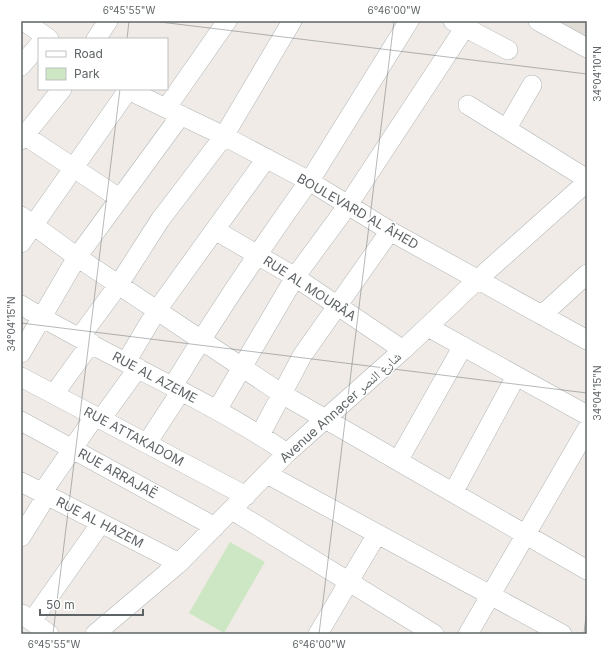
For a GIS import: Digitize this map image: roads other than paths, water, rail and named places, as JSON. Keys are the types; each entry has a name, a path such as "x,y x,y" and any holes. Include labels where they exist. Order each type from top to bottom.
{"street":[{"path":"24,21 42,38"},
{"path":"97,38 108,21"},
{"path":"21,352 77,257 119,198 174,111 227,21"},
{"path":"54,394 119,284 160,220 224,136 292,21"},
{"path":"147,443 177,388 201,338 257,254 309,182 409,21"},
{"path":"538,21 587,48"},
{"path":"216,410 296,277 348,205 462,23 508,50"},
{"path":"21,66 38,47"},
{"path":"507,128 532,85"},
{"path":"61,90 23,138 119,198"},
{"path":"21,243 27,221 72,168 127,90"},
{"name":"BOULEVARD AL ÂHED","path":"127,90 224,136 309,182 390,231 477,280 586,338"},
{"path":"468,105 507,128 585,188"},
{"path":"21,537 73,448 98,417 132,365 157,310 266,159"},
{"name":"Avenue Annacer شارع النصر","path":"95,634 179,563 287,453 403,350 477,280 585,188"},
{"path":"27,221 77,257 243,366 282,394 587,570"},
{"name":"RUE AL MOURÂA","path":"215,230 296,277 403,350"},
{"path":"260,435 302,356 337,304 390,231"},
{"path":"542,315 587,274"},
{"name":"RUE AL AZEME","path":"21,305 177,388 260,435 287,453"},
{"path":"428,327 587,415"},
{"path":"398,461 463,346"},
{"path":"453,493 516,376"},
{"name":"RUE ATTAKADOM","path":"21,377 246,496"},
{"name":"RUE ARRAJAË","path":"21,421 73,448 215,527"},
{"path":"468,634 525,533 587,429"},
{"path":"267,474 489,596 562,634"},
{"name":"RUE AL HAZEM","path":"21,482 179,563"},
{"path":"232,510 434,634"},
{"path":"49,634 26,617 101,523"},
{"path":"318,634 377,534"}]}
